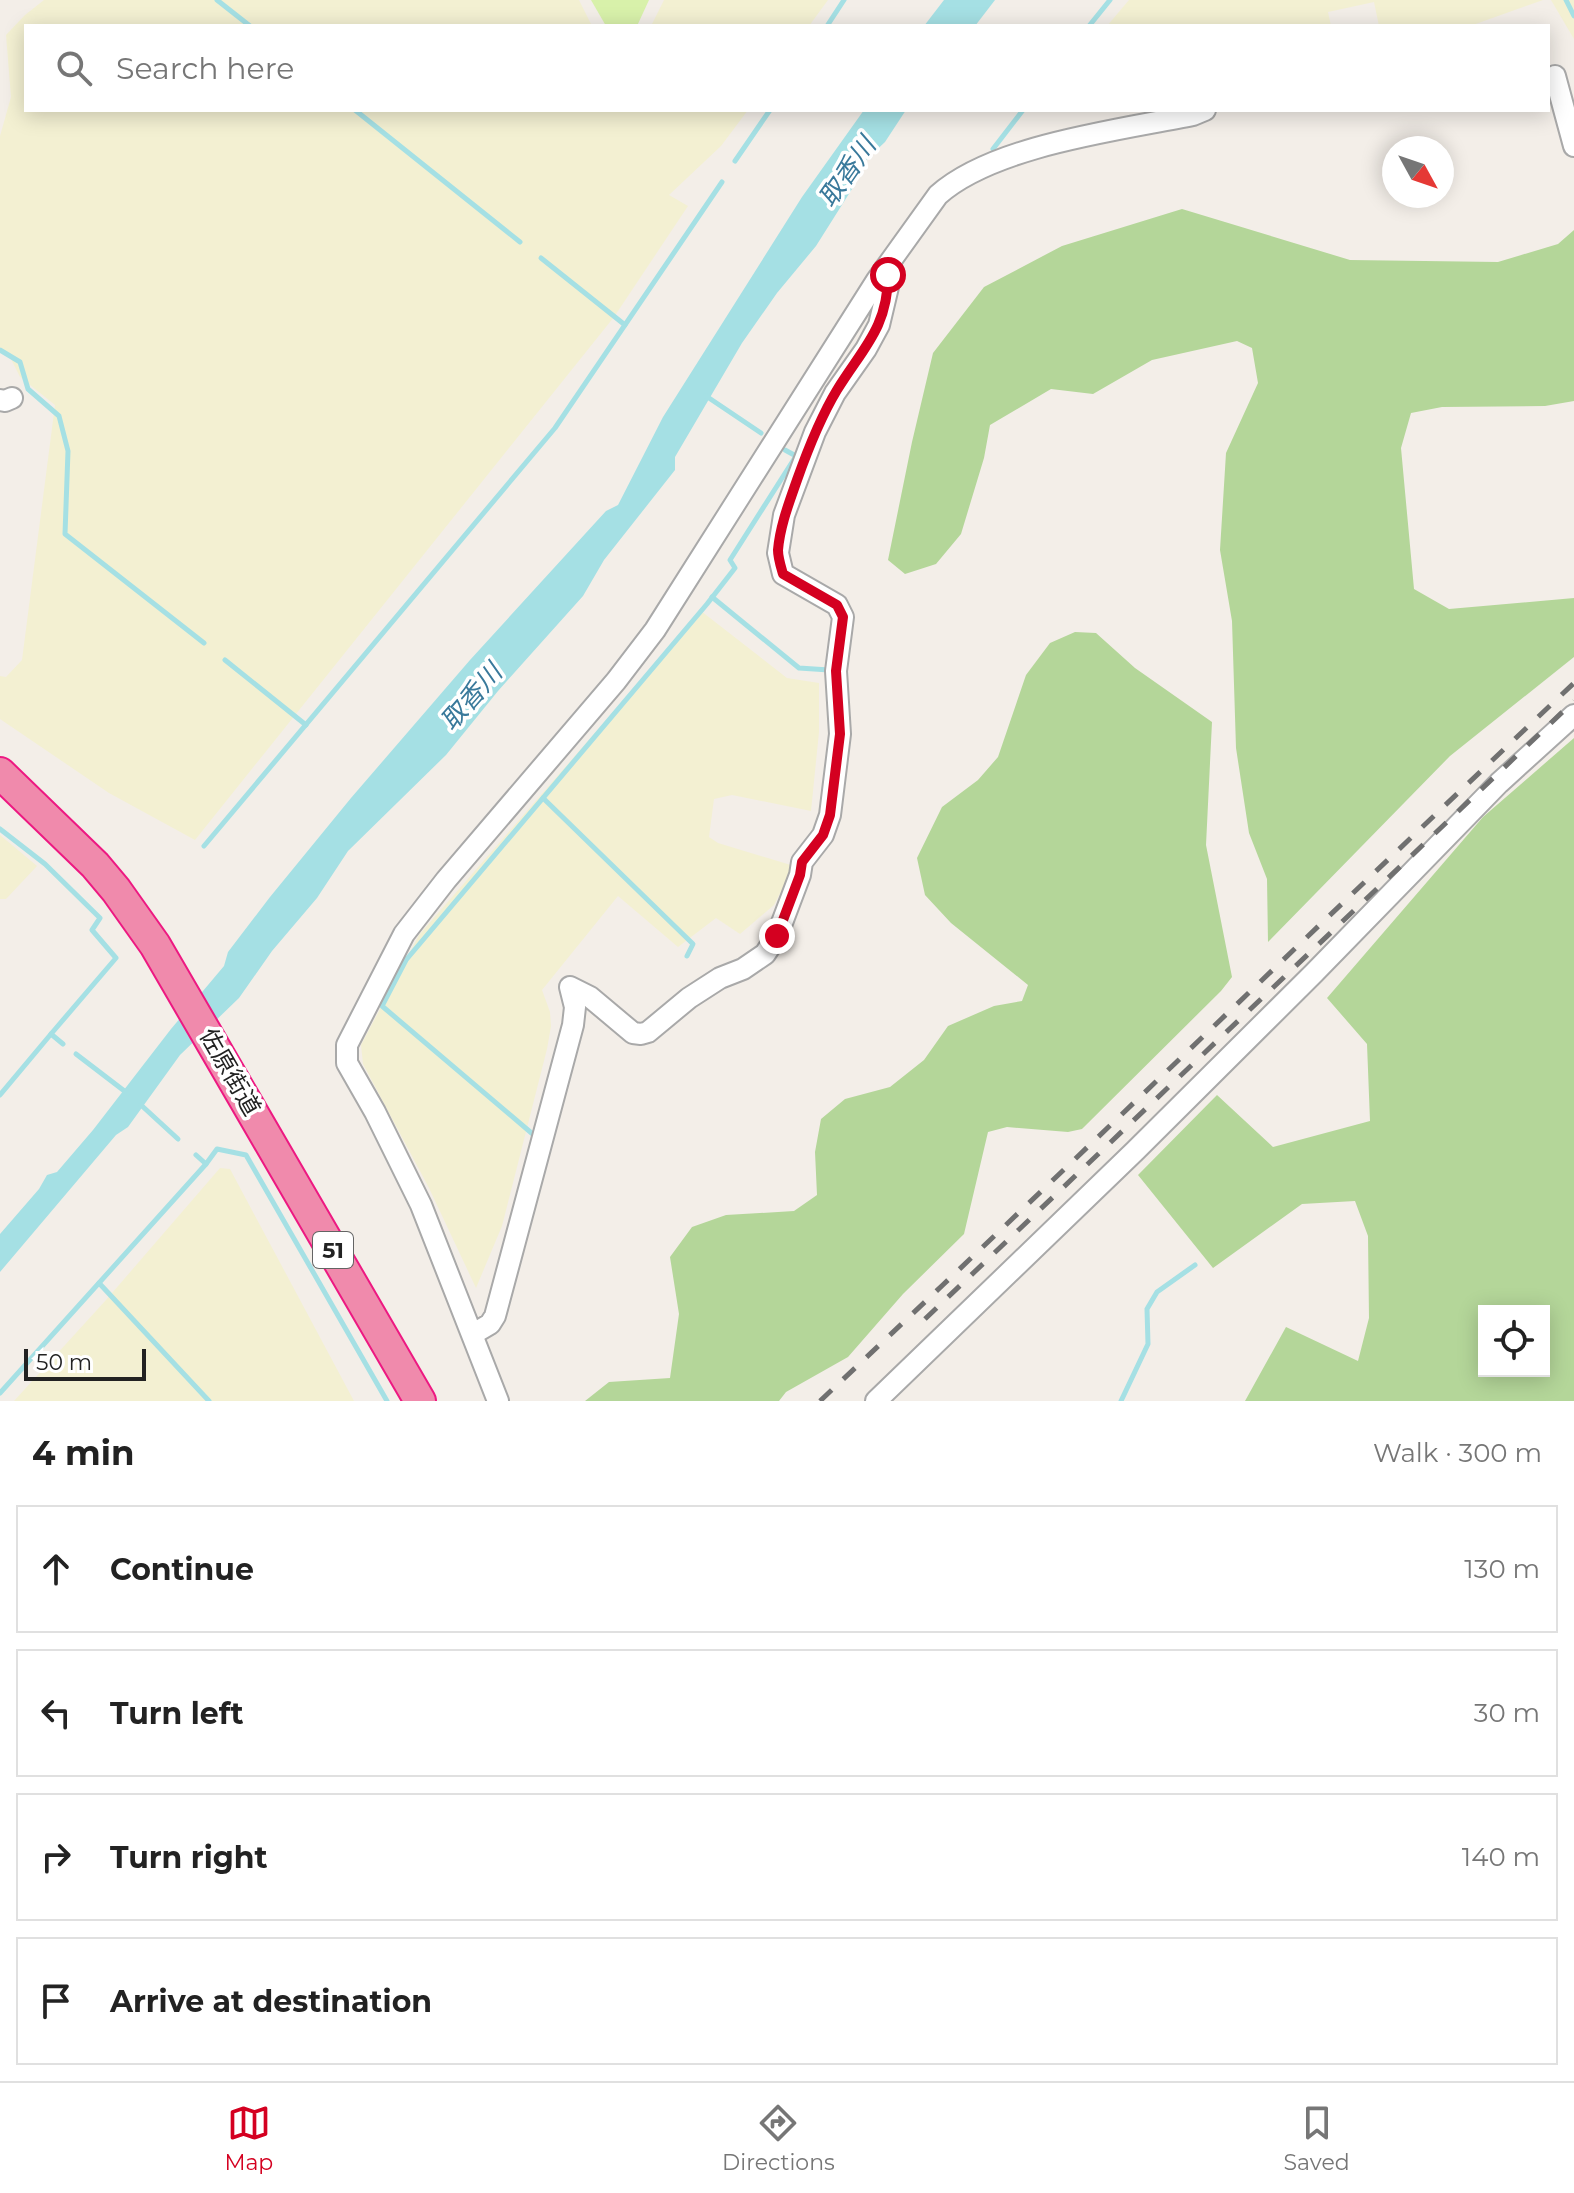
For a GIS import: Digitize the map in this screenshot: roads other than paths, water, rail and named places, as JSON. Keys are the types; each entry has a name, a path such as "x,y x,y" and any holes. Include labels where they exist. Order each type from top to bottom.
{"highway":[{"name":"佐原街道","path":"0,773 95,865 161,954 420,1401"}],"street":[{"path":"1559,75 1574,146"},
{"path":"498,1401 421,1205 347,1063 347,1045 404,934 655,630 884,270 938,195 972,172 1050,144 1200,112"},
{"path":"473,1334 490,1324 495,1316 573,1025 575,1007 570,987 590,997 633,1033 648,1032 689,998 765,954 777,936 802,862 823,835 830,815 840,734 836,671 843,617 837,605 783,574 778,553 784,515 815,432 835,393 879,325 888,287 888,275 884,270"},
{"path":"876,1401 1157,1129 1499,783 1574,715"}],"water":[{"path":"944,0 995,0 977,24 926,24"},
{"name":"取香川","path":"863,112 905,112 885,142 867,159 816,246 777,293 742,343 675,457 675,470 604,560 583,596 446,755 348,851 317,898 272,951 239,998 180,1055 128,1127 116,1135 0,1272 0,1234 39,1189 47,1175 57,1172 93,1130 224,966 228,952 270,897 470,660 606,511 618,505 663,417 802,197"}],"waterway":[{"path":"217,0 247,24"},
{"path":"828,24 844,0"},
{"path":"1091,24 1110,0"},
{"path":"1566,0 1574,16"},
{"path":"358,112 520,242"},
{"path":"735,161 769,112"},
{"path":"993,149 1021,112"},
{"path":"204,846 555,428 722,182"},
{"path":"541,258 625,325"},
{"path":"0,350 20,362 28,389 59,416 68,451 65,534 204,643"},
{"path":"706,396 761,433"},
{"path":"535,1136 382,1006 406,960 735,568 730,560 796,456 785,450"},
{"path":"712,597 799,668 829,670"},
{"path":"225,660 306,725"},
{"path":"543,798 693,944 687,956"},
{"path":"0,829 45,864 100,918 92,930 116,958 51,1034 63,1044"},
{"path":"0,1095 51,1034"},
{"path":"76,1054 127,1093"},
{"path":"141,1105 178,1139"},
{"path":"196,1155 206,1164 217,1149 246,1155 387,1401"},
{"path":"0,1393 206,1164"},
{"path":"1121,1401 1148,1344 1147,1309 1157,1292 1195,1265"},
{"path":"99,1283 209,1401"}],"railway":[{"path":"820,1401 1574,683"},
{"path":"925,1319 1574,701"}]}
